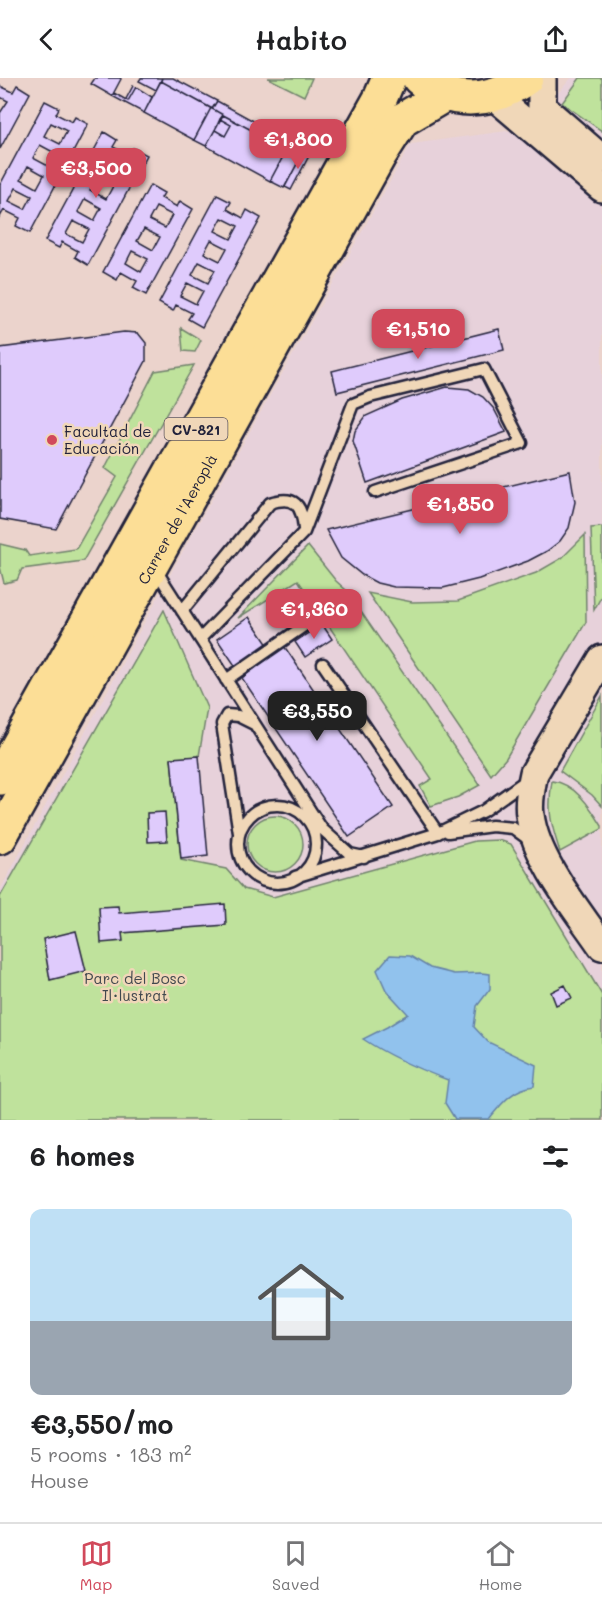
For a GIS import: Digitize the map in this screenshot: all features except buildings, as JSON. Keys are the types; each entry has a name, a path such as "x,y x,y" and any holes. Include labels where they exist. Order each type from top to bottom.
{"main road":[{"name":"Carrer de l'Aeroplà","path":"0,778 374,110 389,78"},
{"name":"CV-821","path":"433,86 462,98 478,99 494,96 513,88 526,78"},
{"name":"Carrer de l'Aeroplà","path":"0,837 379,156 402,120 433,86"}],"street":[{"path":"542,78 542,107 602,159"},
{"path":"494,96 602,188"},
{"path":"602,659 534,773 530,815 538,847 602,946"}],"lane":[{"path":"200,639 304,532 353,404 370,396 484,369 522,443 375,492"},
{"path":"182,611 270,503 282,499 294,503 302,512 304,532"},
{"path":"152,564 322,829 350,854 364,858"},
{"path":"226,680 314,618"},
{"path":"323,664 438,833"},
{"path":"254,724 238,716 226,715 222,724 239,834 240,856 255,876 267,881 281,882 364,858 438,833 483,811 534,773"},
{"path":"239,834 249,816 261,808 281,805 295,809 304,815 312,826 316,838 316,850 313,860 295,878"},
{"path":"438,833 492,826 513,828 538,847"}],"shaded area":[{"path":"571,78 602,78 602,1120 0,1120 0,890 184,549 411,144 514,130 560,91"}],"green space":[{"path":"268,78 312,78 304,96"},
{"path":"580,78 602,78 602,131 562,103"},
{"path":"181,328 201,340 195,352 183,351"},
{"path":"194,365 83,561 22,569 17,580 4,583 0,567 0,544 25,550 29,556 76,549 117,477 105,468 155,371"},
{"path":"602,527 602,595 594,610 591,528"},
{"path":"585,535 586,622 506,758 491,775 368,593 412,602 458,601 536,573 562,558"},
{"path":"308,546 346,590 480,785 458,797 431,806 420,786 432,779 298,580 238,618"},
{"name":"Parc del Bosc Il·lustrat","path":"164,610 207,708 199,756 171,759 181,860 226,869 244,889 273,897 475,841 499,840 511,844 602,995 602,1120 0,1120 0,897"},
{"path":"602,696 602,806 592,795 560,771"},
{"path":"552,781 575,791 602,826 602,829 560,852 551,817"},
{"path":"275,816 290,821 298,829 303,844 298,859 290,867 275,872 260,867 252,859 247,844 252,829 260,821"}],"water":[{"path":"390,955 410,956 430,968 454,974 490,974 490,989 477,1006 474,1027 488,1042 536,1065 534,1086 520,1090 503,1102 489,1119 455,1119 445,1103 448,1080 404,1062 363,1039 408,1014 386,990 377,970"}],"place":[{"name":"Facultad de Educación","path":"52,440"}]}
